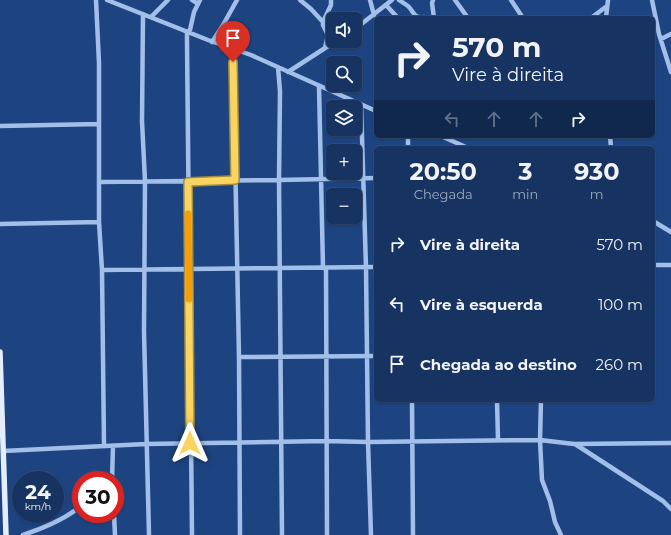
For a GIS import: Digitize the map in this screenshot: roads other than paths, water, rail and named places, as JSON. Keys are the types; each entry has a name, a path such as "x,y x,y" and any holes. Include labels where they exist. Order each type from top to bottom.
{"main road":[{"path":"0,352 6,535"}],"street":[{"path":"96,0 104,446"},
{"path":"107,0 114,1 212,42 278,67 352,100"},
{"path":"151,17 168,0"},
{"path":"192,0 199,2 194,12 190,30 188,32 188,269 192,535"},
{"path":"212,42 237,0"},
{"path":"288,72 325,48 328,35 323,22 311,8 300,0"},
{"path":"323,22 331,4 331,0"},
{"path":"370,0 374,15"},
{"path":"362,24 392,0"},
{"path":"399,0 407,5 415,16"},
{"path":"433,0 434,16"},
{"path":"455,0 467,16"},
{"path":"511,0 522,16"},
{"path":"606,16 608,0"},
{"path":"652,0 661,39 671,72"},
{"path":"594,16 608,6"},
{"path":"373,7 384,7 395,16"},
{"path":"143,14 142,121 145,181 144,331 149,535"},
{"path":"661,39 671,34"},
{"path":"233,49 239,357 240,535"},
{"path":"278,67 280,91 279,180 282,535"},
{"path":"319,86 326,356 327,535"},
{"path":"362,104 374,110"},
{"path":"0,126 99,124"},
{"path":"362,136 371,535"},
{"path":"446,138 464,146"},
{"path":"99,182 188,182 374,178"},
{"path":"0,224 99,222"},
{"path":"655,222 671,232"},
{"path":"655,265 671,265"},
{"path":"102,270 374,268"},
{"path":"239,357 374,356"},
{"path":"412,402 413,535"},
{"path":"497,402 498,440"},
{"path":"541,402 540,440 542,480 550,501 555,522 561,535"},
{"path":"3,451 146,444 282,443 326,441 540,440 574,444 671,443"},
{"path":"574,444 663,501 671,509"},
{"path":"112,471 113,446"},
{"path":"23,535 67,517 72,513"},
{"path":"114,523 115,535"}]}
